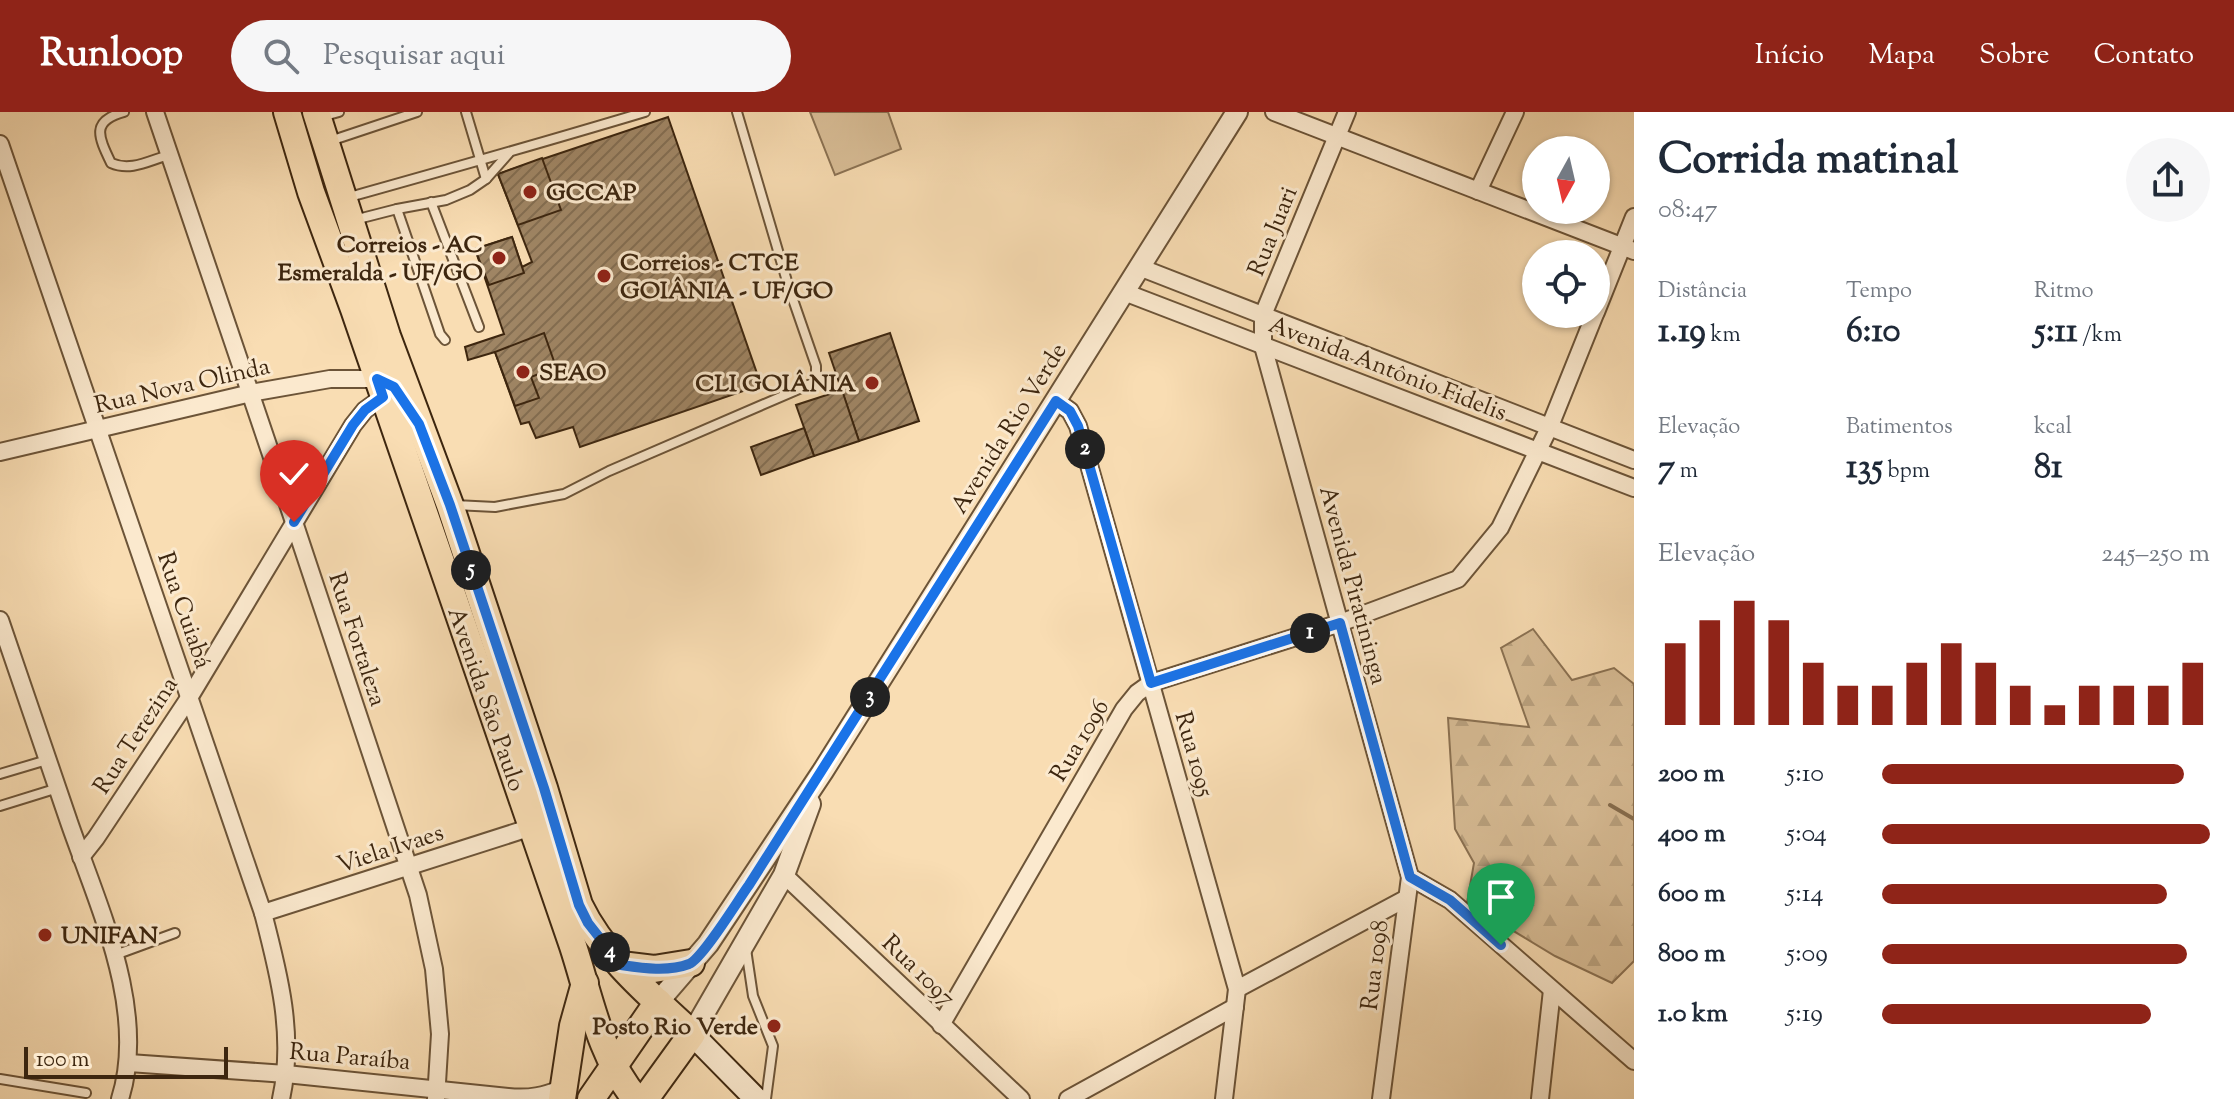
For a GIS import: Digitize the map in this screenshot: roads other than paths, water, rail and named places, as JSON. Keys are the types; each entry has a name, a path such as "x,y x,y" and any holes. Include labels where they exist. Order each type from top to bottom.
{"main road":[{"name":"Avenida São Paulo","path":"287,112 311,192 354,309 599,1030 621,1081 636,1099"},
{"name":"Avenida São Paulo","path":"325,121 347,210 387,336 450,505 544,788 579,905 588,923 621,965 692,1034"},
{"path":"354,309 375,337 387,336"},
{"path":"380,388 394,387 419,424"},
{"path":"621,965 654,969 691,963"},
{"path":"563,1093 573,1026 585,983"},
{"path":"591,1099 658,1002"},
{"path":"645,1099 692,1034 756,1099"}],"street":[{"name":"Rua Fortaleza","path":"155,112 418,895 434,969 440,1034 436,1094"},
{"name":"Avenida Rio Verde","path":"658,1002 708,944 749,885 1237,112"},
{"path":"1274,112 1628,249"},
{"name":"Rua Juari","path":"1263,346 1263,315 1347,112"},
{"path":"1478,191 1515,112"},
{"name":"Rua Cuiabá","path":"0,144 263,913 277,964 286,1019 286,1074 281,1099"},
{"path":"1610,285 1628,249 1634,217"},
{"name":"Avenida Antônio Fidelis","path":"1139,267 1634,460"},
{"name":"Avenida Antônio Fidelis","path":"1124,292 1634,488"},
{"path":"1537,452 1590,328"},
{"name":"Avenida Piratininga","path":"1263,346 1398,838"},
{"name":"Rua Nova Olinda","path":"0,452 251,393 330,379 380,388"},
{"name":"Rua Terezina","path":"81,857 189,698 353,425 380,388"},
{"name":"Rua 1095","path":"1056,401 1070,411 1078,426 1237,989"},
{"name":"Rua 1096","path":"941,1025 1124,709 1137,693 1151,683 1340,623 1458,579 1500,528 1537,452"},
{"path":"0,620 115,955 129,1025 129,1063 120,1099"},
{"name":"Avenida Rio Verde","path":"692,1034 784,875 823,771"},
{"name":"Viela Ivaes","path":"263,913 532,827"},
{"name":"Rua 1098","path":"1381,1099 1410,877 1398,838"},
{"name":"Rua 1097","path":"784,875 1021,1099"},
{"path":"1410,877 1450,900 1634,1061"},
{"path":"1224,1099 1237,989 1407,898"},
{"path":"1540,1099 1552,990"},
{"path":"1068,1099 1235,1007"},
{"name":"Rua Paraíba","path":"129,1063 286,1074 436,1094 530,1099 563,1093"}],"lane":[{"path":"124,112 109,116 100,129 111,163 136,166 169,155"},
{"path":"325,121 417,112"},
{"path":"466,112 486,179"},
{"path":"347,210 481,159 645,112"},
{"path":"450,505 495,507 564,494 609,471 813,383 816,366 789,288 737,112"},
{"path":"347,210 397,209 446,200 486,179 509,153"},
{"path":"431,202 479,327"},
{"path":"397,209 440,334 445,340"},
{"path":"0,774 48,760"},
{"path":"0,806 58,788"},
{"path":"115,955 175,933"},
{"path":"745,945 753,996 773,1046 766,1099"},
{"path":"0,1079 86,1093"}],"waterway":[{"path":"1610,805 1634,819"}],"place":[{"name":"GCCAP","path":"530,192"},
{"name":"Correios - AC Esmeralda - UF/GO","path":"499,258"},
{"name":"Correios - CTCE GOIÂNIA - UF/GO","path":"604,276"},
{"name":"SEAO","path":"523,372"},
{"name":"CLI GOIÂNIA","path":"872,383"},
{"name":"UNIFAN","path":"45,935"},
{"name":"Posto Rio Verde","path":"774,1026"}]}
